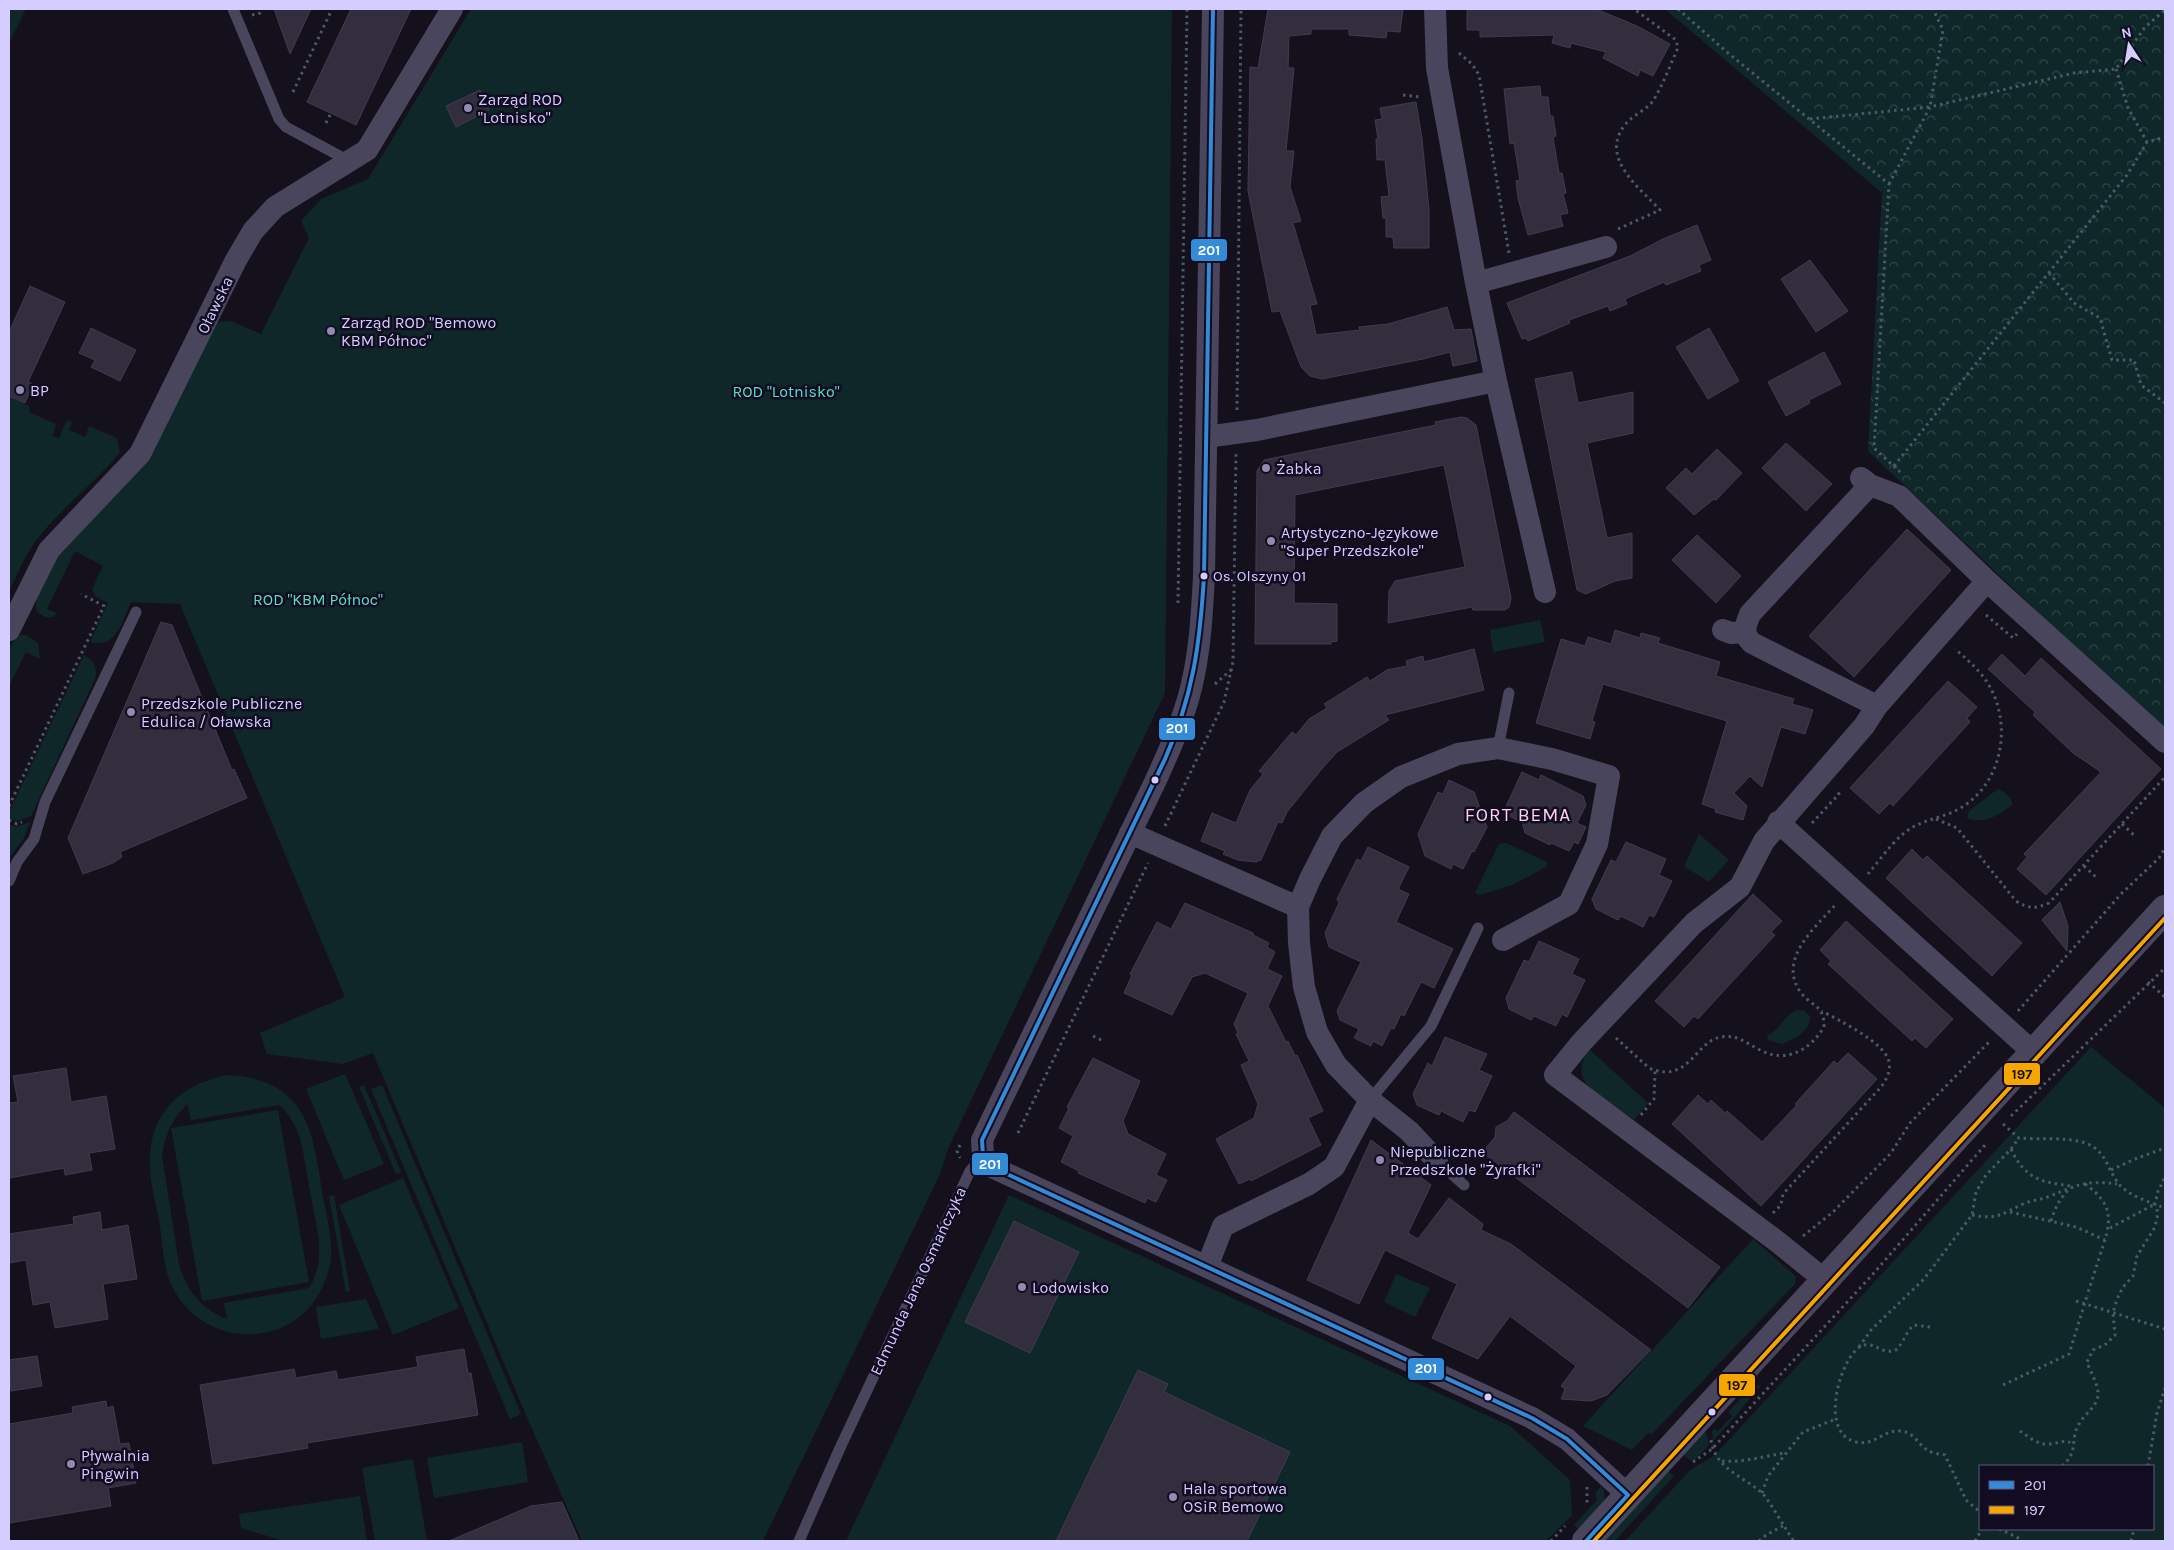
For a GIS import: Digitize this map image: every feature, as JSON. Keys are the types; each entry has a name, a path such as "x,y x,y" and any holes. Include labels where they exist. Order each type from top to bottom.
{"street":[{"name":"Oławska","path":"9,630 49,550 140,454 236,260 253,231 275,206 367,150 452,9"},
{"path":"1213,9 1202,619 1191,688 1176,735 982,1140 983,1156 994,1168 1532,1418 1567,1439 1628,1495"},
{"path":"1435,9 1437,68 1476,284 1496,381 1545,592"},
{"path":"1476,284 1612,238"},
{"path":"1206,437 1257,430 1496,381"},
{"path":"1877,706 1752,643 1745,632 1750,614 1866,481 1899,496 1987,581 2165,742"},
{"path":"1826,1280 1555,1075 1600,1023 1694,923 1740,887 1764,841 1778,822 1864,726 1877,706 1987,581"},
{"path":"1723,630 1731,633 1745,632"},
{"path":"1437,1161 1409,1132 1370,1100 1336,1066 1317,1032 1304,987 1298,943 1298,907 1332,836 1364,803 1401,777 1458,754 1498,748 1552,759 1609,776 1597,844 1569,904 1503,940"},
{"path":"1778,822 1856,884 2004,1027 2034,1053"},
{"path":"1130,833 1298,907"},
{"path":"1577,1532 1628,1495 2165,909"},
{"path":"1207,1266 1224,1226 1309,1184 1334,1167 1370,1100"}],"lane":[{"path":"233,9 279,120 286,127 349,161"},
{"path":"9,881 17,862 34,839 44,802 136,612"},
{"path":"1498,748 1509,692"},
{"path":"1370,1100 1431,1026 1478,928"},
{"name":"Edmunda Jana Osmańczyka","path":"799,1541 840,1448 970,1171 983,1156"},
{"path":"1437,1161 1464,1184"}],"path":[{"path":"293,92 332,9"},
{"path":"1178,604 1187,9"},
{"path":"1612,238 1660,210 1621,167 1617,155 1618,140 1624,126 1640,114 1653,100 1678,48 1676,40 1634,9"},
{"path":"1678,9 1889,184"},
{"path":"1901,473 1874,448 1889,184 1930,107 1943,30 1933,9"},
{"path":"1810,119 1930,107 2074,73 2116,69 2145,27 2165,10"},
{"path":"1452,49 1472,64 1479,75 1509,255"},
{"path":"2116,69 2128,108 2147,142"},
{"path":"1403,95 1422,97"},
{"path":"326,123 331,114"},
{"path":"1894,466 2127,175 2147,142 2165,137"},
{"path":"2049,272 2074,303 2100,318 2112,360 2134,360 2141,385 2165,403"},
{"path":"9,806 104,606 81,594"},
{"path":"1768,1218 1781,1205 1783,1194 1881,1087 1888,1076 1889,1062 1885,1053 1874,1042 1821,1010 1802,994 1794,977 1794,962 1798,947 1903,834 1918,823 1948,816 1966,805 1988,780 1997,762 2001,743 2001,724 1997,702 1977,669 1940,635"},
{"path":"1935,819 1957,828 2016,901 2026,907 2033,908 2049,903 2165,777"},
{"path":"2122,824 2136,837"},
{"path":"1787,1249 1832,1212 1891,1153 1910,1124 2004,1027 2121,894 2159,858 2165,848"},
{"path":"2084,866 2097,878"},
{"path":"1997,1131 2148,982 2165,968"},
{"path":"2148,982 2165,996"},
{"path":"1600,1023 1649,1068 1668,1071 1680,1069 1718,1037 1739,1037 1762,1051 1778,1055 1794,1053 1807,1048 1824,1027 1821,1010"},
{"path":"1093,1036 1103,1041"},
{"path":"2003,1124 2018,1138 2060,1139 2088,1144 2104,1156 2118,1184"},
{"path":"1979,1511 1966,1500 1945,1455 1927,1450 1912,1434 1899,1431 1866,1443 1844,1437 1836,1419 1837,1395 1841,1377 1851,1355 1871,1330 1924,1279 1972,1215 1976,1192 1986,1174 2011,1149 2018,1138"},
{"path":"1687,1466 1712,1449 1776,1380 1873,1274 1990,1139"},
{"path":"961,1142 957,1151 961,1160"},
{"path":"2111,1170 2165,1148"},
{"path":"2011,1149 2017,1162 2029,1176 2048,1183 2072,1186"},
{"path":"2063,1465 2070,1459 2078,1426 2086,1413 2096,1404 2099,1393 2087,1362 2093,1350 2106,1344 2115,1335 2113,1313 2123,1287 2133,1276 2137,1256 2155,1227 2158,1213 2155,1204 2158,1191 2165,1177"},
{"path":"1972,1215 1984,1217 2001,1216 2024,1204 2049,1197 2072,1186 2097,1181 2118,1184 2136,1196 2165,1208"},
{"path":"2004,1385 2069,1354 2086,1296 2110,1228 2105,1206 2096,1192 2084,1184"},
{"path":"2051,1221 2062,1196 2072,1186"},
{"path":"2110,1228 2144,1208 2155,1204"},
{"path":"2009,1212 2076,1227 2105,1240"},
{"path":"2076,1301 2165,1330"},
{"path":"1859,1347 1869,1344 1884,1350 1894,1351 1900,1348 1908,1330 1914,1326 1930,1327"},
{"path":"1767,1381 1776,1380"},
{"path":"2148,1465 2157,1413 2165,1388"},
{"path":"1762,1493 1768,1476 1803,1432 1836,1419"},
{"path":"2020,1432 2039,1443 2049,1445 2063,1441 2074,1444"},
{"path":"1710,1435 1712,1449 1721,1461 1733,1475 1762,1493 1794,1541"},
{"path":"1721,1461 1737,1462 1760,1456 1785,1453"},
{"path":"1581,1510 1587,1504 1586,1484 1599,1468"},
{"path":"1759,1541 1766,1534 1783,1526"},
{"path":"1975,1541 1981,1530"},
{"path":"2001,1530 2017,1537 2020,1541"},
{"path":"1551,1541 1577,1532"}],"green space":[{"path":"9,9 26,9 9,43"},
{"name":"ROD \"Lotnisko\"","path":"471,9 1172,9 1165,693 948,1149 940,1174 763,1541 582,1541 526,1415 373,1053 343,1064 267,1054 260,1033 345,997 180,604 131,602 113,638 99,643 90,642 108,603 95,596 92,589 103,566 75,551 47,609 57,613 53,617 45,617 37,612 36,607 37,592 63,548 217,322 231,321 261,334 309,238 301,221 321,199 368,179"},
{"path":"1665,9 1695,9 1889,175 1882,193"},
{"path":"1695,9 2165,9 2165,732 1868,451 1882,193 1889,175"},
{"path":"9,396 29,406 29,412 56,424 52,436 59,438 67,420 72,422 69,430 85,437 89,426 117,438 120,452 41,535 25,558 9,592"},
{"path":"1540,620 1545,642 1493,652 1490,630"},
{"path":"19,635 26,635 38,643 40,659 26,652 9,686 9,651 14,639"},
{"path":"84,655 94,665 95,679 31,816 16,821 9,818 9,812"},
{"path":"1998,789 2011,799 2013,804 2003,812 1985,820 1967,818 1969,811"},
{"path":"30,822 24,838 9,858 9,824 17,827"},
{"path":"1699,834 1729,860 1709,882 1684,866"},
{"path":"1506,843 1547,862 1546,867 1512,885 1480,895 1475,893 1499,844"},
{"path":"1797,1010 1803,1010 1810,1016 1810,1021 1805,1030 1782,1044 1768,1040 1767,1036"},
{"path":"2091,1047 2165,1108 2165,1541 1625,1541 1690,1470 1715,1455"},
{"path":"1589,1049 1648,1103 1634,1120 1599,1096 1584,1080 1582,1068"},
{"path":"345,1074 384,1164 344,1180 306,1089"},
{"path":"228,1075 255,1079 275,1087 291,1099 302,1114 310,1131 315,1151 331,1241 329,1268 317,1297 297,1319 278,1329 261,1333 243,1334 226,1331 210,1325 196,1316 184,1304 174,1290 167,1273 150,1172 151,1147 161,1116 170,1104 195,1086 211,1079","holes":["187,1104 191,1120 279,1105 284,1109 296,1129 302,1146 319,1240 318,1265 315,1277 309,1288 224,1303 227,1319 202,1304 191,1291 179,1264 162,1156 170,1128"]},
{"path":"364,1085 401,1172 396,1174 359,1087"},
{"path":"382,1085 521,1414 510,1419 371,1089"},
{"path":"278,1110 309,1282 202,1301 171,1128"},
{"path":"403,1178 459,1308 393,1335 339,1205"},
{"path":"334,1195 350,1291 346,1292 329,1196"},
{"path":"1009,1195 1510,1426 1570,1480 1572,1515 1546,1541 846,1541"},
{"path":"1753,1239 1796,1277 1795,1284 1652,1434 1648,1433 1632,1450 1583,1426"},
{"path":"1396,1274 1430,1288 1415,1317 1384,1302"},
{"path":"366,1299 379,1329 321,1339 316,1307"},
{"path":"1761,1385 1713,1441 1712,1431 1714,1429 1718,1431 1732,1416 1728,1412 1752,1387"},
{"path":"1703,1431 1707,1434 1709,1445 1696,1459 1690,1460 1682,1454"},
{"path":"522,1442 528,1482 434,1498 427,1458"},
{"path":"413,1459 427,1541 375,1541 362,1468"},
{"path":"1667,1470 1674,1476 1615,1541 1604,1541"},
{"path":"1601,1486 1604,1490 1605,1503 1580,1531 1574,1525 1597,1500 1595,1493"},
{"path":"360,1496 367,1541 284,1541 241,1528 239,1514"}],"building":[{"path":"274,9 311,9 290,54"},
{"path":"351,9 411,9 356,125 307,102"},
{"path":"1268,9 1403,9 1400,32 1387,31 1386,38 1349,35 1349,29 1311,29 1311,34 1289,36 1288,68 1294,68 1286,151 1294,151 1290,187 1301,221 1293,223 1317,304 1310,305 1316,335 1360,330 1359,327 1388,324 1447,307 1454,330 1471,329 1477,361 1453,366 1450,352 1322,379 1310,376 1301,367 1280,311 1272,312 1248,191 1250,67 1258,68"},
{"path":"1467,9 1596,9 1637,26 1670,44 1653,76 1640,70 1638,76 1603,58 1606,52 1571,43 1570,48 1552,43 1554,35 1480,37 1480,30 1467,30"},
{"path":"1540,86 1541,97 1548,97 1550,116 1553,116 1556,136 1553,137 1559,173 1562,173 1566,193 1563,194 1568,213 1560,215 1563,226 1528,235 1518,198 1516,181 1520,180 1514,143 1510,144 1504,89"},
{"name":"Zarząd ROD \"Lotnisko\"","path":"480,90 489,110 456,127 446,106"},
{"path":"1416,102 1422,139 1429,210 1429,248 1394,248 1393,237 1386,237 1386,218 1383,218 1381,197 1389,196 1385,160 1377,160 1376,139 1378,139 1375,120 1382,119 1380,108"},
{"path":"1697,225 1711,260 1699,265 1701,271 1666,285 1664,282 1625,299 1627,304 1610,311 1608,306 1569,320 1570,323 1528,341 1526,338 1522,339 1507,303 1630,256 1663,239"},
{"path":"1810,260 1848,311 1816,332 1781,279"},
{"path":"30,286 65,302 28,382 33,384 25,403 9,396 9,332"},
{"path":"91,328 136,350 120,381 91,367 95,360 79,353"},
{"path":"1709,328 1739,381 1708,399 1676,347"},
{"path":"1824,352 1841,384 1809,400 1810,403 1786,416 1768,382"},
{"path":"1572,372 1578,403 1633,392 1633,433 1587,443 1607,538 1632,533 1632,578 1615,581 1586,594 1577,590 1535,379"},
{"path":"1461,417 1467,418 1476,425 1511,598 1509,607 1505,610 1473,610 1472,607 1388,623 1389,591 1395,581 1465,567 1444,465 1295,495 1294,603 1337,604 1337,641 1331,642 1331,644 1255,644 1257,471 1264,460 1436,425 1435,422"},
{"path":"1786,443 1832,484 1806,511 1762,468"},
{"path":"1717,449 1742,473 1716,500 1714,499 1694,515 1666,488 1686,468 1692,474"},
{"path":"1907,529 1951,570 1854,677 1809,636"},
{"path":"1697,535 1741,576 1716,603 1672,560"},
{"path":"161,622 172,625 232,770 234,769 247,798 120,852 122,857 113,863 83,874 68,838"},
{"path":"1615,630 1640,638 1641,633 1660,638 1658,643 1720,662 1716,676 1794,699 1792,704 1813,710 1805,734 1781,727 1762,787 1750,776 1734,793 1747,806 1743,820 1715,812 1716,809 1702,804 1727,721 1603,684 1592,721 1595,722 1590,739 1536,723 1561,639 1585,646 1588,637 1611,644"},
{"path":"1474,649 1484,690 1385,715 1389,720 1337,752 1320,771 1287,812 1282,823 1278,822 1261,860 1256,862 1238,860 1223,854 1225,851 1201,841 1212,813 1236,823 1250,790 1263,774 1259,771 1292,732 1296,735 1309,719 1327,708 1324,704 1367,677 1370,681 1387,670 1407,666 1406,661 1423,656 1424,662"},
{"path":"2002,654 2025,676 2041,658 2161,769 2046,895 2017,869 2027,857 2024,854 2101,772 2073,753 2033,715 2035,712 1988,669"},
{"path":"1948,681 1977,707 1967,718 1970,722 1893,806 1890,803 1879,814 1850,788"},
{"path":"1522,772 1539,780 1541,775 1583,796 1586,805 1577,823 1586,827 1578,844 1574,842 1569,851 1551,843 1550,845 1525,833 1522,822 1503,813"},
{"path":"1449,780 1474,792 1487,827 1463,869 1453,864 1451,869 1425,856 1418,834 1438,792 1443,794"},
{"path":"1626,842 1666,859 1659,875 1672,881 1654,917 1649,915 1643,927 1621,916 1618,920 1596,909 1592,899 1611,860 1616,862"},
{"path":"1368,847 1409,867 1398,889 1409,894 1396,922 1453,949 1434,988 1421,982 1404,1016 1401,1014 1394,1029 1391,1028 1382,1046 1373,1041 1371,1046 1354,1038 1359,1029 1340,1020 1337,1011 1361,962 1329,947 1325,933 1339,903 1337,899 1357,859 1361,861"},
{"path":"1912,849 1923,860 1927,856 2022,943 1992,976 1886,878"},
{"path":"1753,894 1782,921 1771,932 1775,935 1698,1019 1694,1016 1684,1027 1655,1001"},
{"path":"2060,902 2068,926 2067,951 2042,920"},
{"path":"1185,903 1253,933 1253,935 1269,943 1267,947 1275,952 1267,969 1282,976 1268,1006 1286,1042 1288,1041 1295,1056 1297,1055 1323,1111 1308,1118 1321,1145 1251,1181 1250,1179 1239,1184 1216,1139 1254,1118 1258,1104 1241,1065 1249,1061 1236,1034 1238,1033 1234,1024 1248,993 1205,973 1192,977 1172,1015 1124,993 1132,975 1130,974 1157,922 1171,929"},
{"path":"1846,921 1953,1019 1926,1048 1915,1038 1912,1041 1828,964 1831,961 1820,950"},
{"path":"1539,941 1579,959 1572,974 1585,980 1567,1017 1562,1014 1556,1026 1534,1016 1531,1020 1509,1009 1506,998 1524,960 1529,962"},
{"path":"1445,1037 1487,1054 1479,1070 1492,1076 1475,1112 1469,1110 1463,1122 1441,1111 1439,1115 1417,1105 1413,1094 1428,1063 1432,1066"},
{"path":"1848,1053 1877,1079 1761,1206 1672,1124 1698,1095 1708,1104 1711,1100 1725,1113 1727,1111 1762,1142 1797,1105 1795,1104 1834,1061 1837,1064"},
{"path":"1093,1058 1140,1081 1123,1121 1128,1134 1166,1154 1156,1175 1167,1180 1156,1202 1147,1198 1145,1203 1078,1173 1079,1171 1061,1162 1073,1136 1059,1128 1069,1108 1067,1107"},
{"path":"66,1068 71,1102 106,1096 115,1149 89,1153 92,1170 65,1175 64,1168 9,1178 9,1103 18,1102 13,1076"},
{"path":"1514,1112 1720,1267 1688,1308 1486,1155 1486,1148 1495,1137 1496,1127 1507,1121"},
{"path":"1371,1140 1431,1185 1408,1233 1418,1239 1449,1198 1483,1224 1481,1230 1511,1244 1651,1350 1607,1395 1591,1401 1561,1399 1565,1389 1561,1386 1576,1366 1510,1316 1478,1359 1432,1338 1457,1284 1385,1250 1359,1304 1307,1280"},
{"path":"100,1212 102,1230 128,1225 137,1279 103,1284 108,1319 55,1328 50,1302 33,1305 26,1260 9,1263 9,1234 74,1224 73,1217"},
{"name":"Lodowisko","path":"1014,1221 1079,1252 1030,1353 965,1322"},
{"path":"464,1349 468,1373 471,1373 478,1415 307,1443 308,1448 213,1464 200,1385 294,1369 296,1378 336,1371 338,1380 418,1367 416,1357"},
{"path":"37,1356 42,1386 11,1391 9,1360"},
{"name":"Hala sportowa OSiR Bemowo","path":"1138,1370 1168,1384 1164,1392 1290,1452 1247,1541 1056,1541"},
{"name":"Pływalnia Pingwin","path":"106,1401 107,1408 113,1406 120,1444 129,1443 136,1483 108,1488 111,1506 9,1523 9,1424 73,1413 72,1407"},
{"path":"562,1502 579,1541 449,1541 531,1506"}],"transit line":[{"name":"201","path":"1213,9 1204,576 1194,669 1175,736 982,1140 983,1156 994,1168 1532,1418 1567,1439 1628,1495"},
{"name":"197","path":"1594,1541 2165,918"},
{"name":"201","path":"1586,1541 1628,1495"}],"place":[{"name":"Zarząd ROD \"Lotnisko\"","path":"468,108"},
{"name":"Zarząd ROD \"Bemowo KBM Północ\"","path":"331,331"},
{"name":"BP","path":"20,390"},
{"name":"Żabka","path":"1266,468"},
{"name":"Artystyczno-Językowe \"Super Przedszkole\"","path":"1271,541"},
{"name":"Os. Olszyny 01","path":"1204,576"},
{"name":"Przedszkole Publiczne Edulica / Oławska","path":"131,712"},
{"name":"Niepubliczne Przedszkole \"Żyrafki\"","path":"1380,1160"},
{"name":"Lodowisko","path":"1022,1287"},
{"name":"Pływalnia Pingwin","path":"71,1464"},
{"name":"Hala sportowa OSiR Bemowo","path":"1173,1497"}],"district":[{"name":"FORT BEMA","path":"1518,815"}],"park label":[{"name":"ROD \"KBM Północ\"","path":"318,599"}]}
